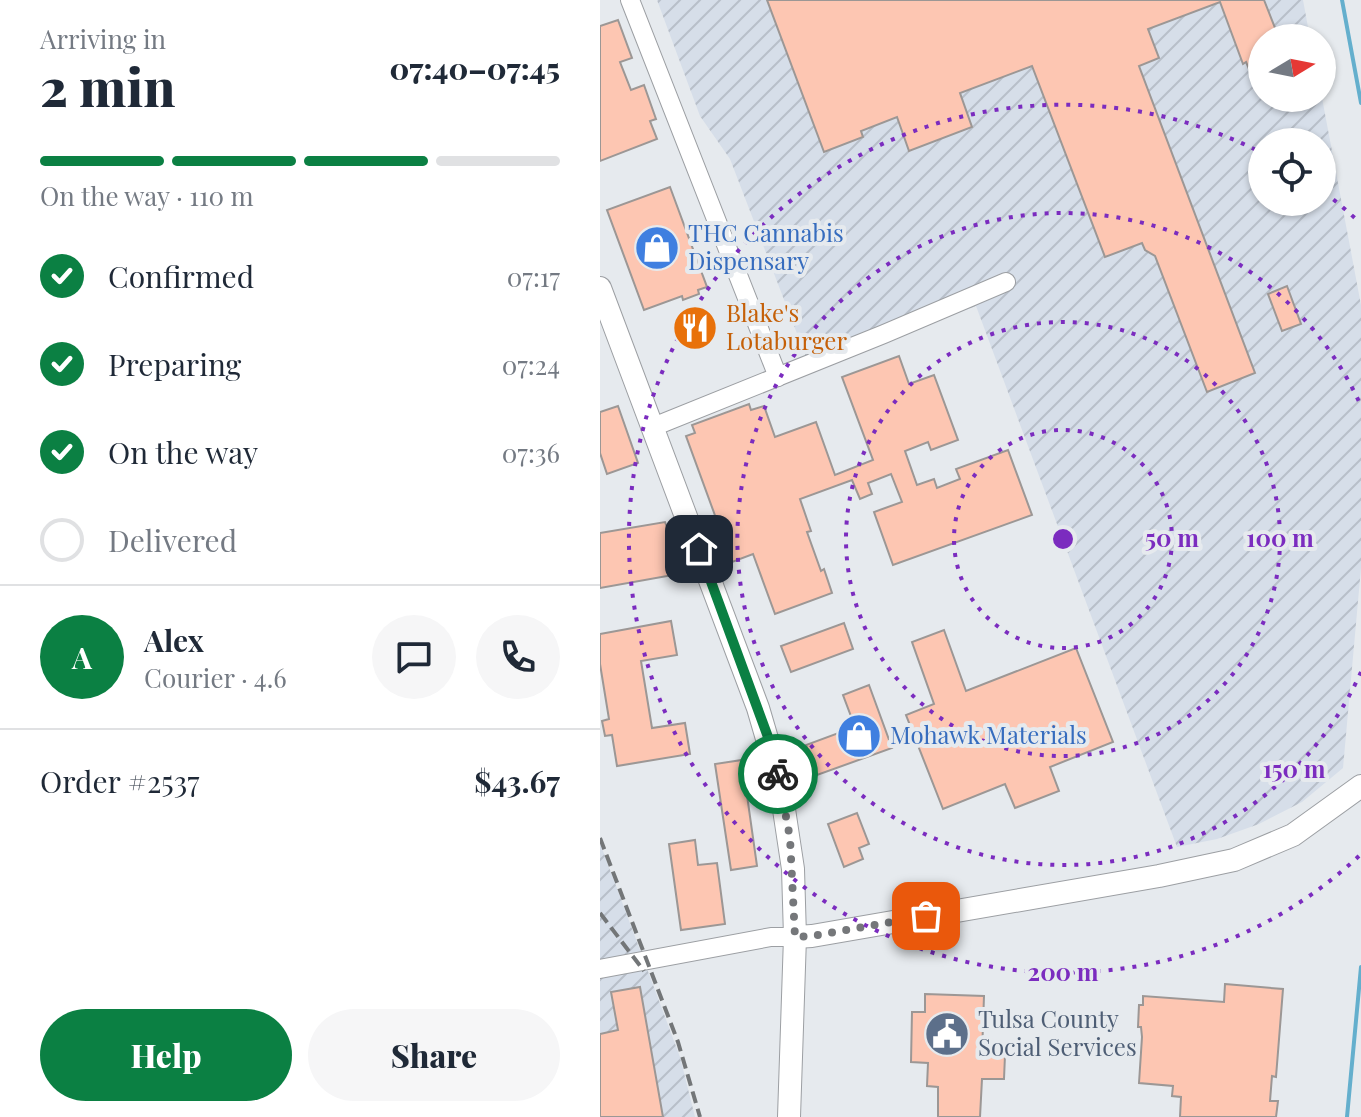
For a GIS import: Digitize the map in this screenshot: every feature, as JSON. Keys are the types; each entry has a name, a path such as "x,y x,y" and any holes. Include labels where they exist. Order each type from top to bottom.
{"main road":[{"path":"600,288 770,744 789,826 795,937 789,1117"},
{"path":"795,937 1159,876 1234,860 1293,835 1361,786"}],"street":[{"path":"630,0 778,377"},
{"path":"653,427 1006,282"},
{"path":"600,969 771,937 795,937"}],"shaded area":[{"path":"657,0 1303,0 1307,24 1248,24 1248,112 1325,112 1328,128 1248,128 1248,216 1336,216 1336,172 1361,305 1361,568 1343,768 1302,802 1259,824 1217,839 1177,847 976,306 811,370 730,159 700,116"},
{"path":"600,843 680,1057 695,1117 600,1117"}],"building":[{"path":"767,0 1264,0 1273,24 1248,24 1248,67 1246,62 1243,64 1220,2 1148,29 1159,58 1139,66 1255,373 1207,392 1155,256 1145,250 1142,243 1105,257 1032,66 960,93 972,127 909,151 897,117 861,131 863,137 824,152"},
{"path":"618,20 632,58 620,62 631,90 644,85 656,119 650,121 657,139 600,161 600,26"},
{"name":"THC Cannabis Dispensary","path":"670,187 707,287 683,300 682,296 644,310 607,210"},
{"path":"1287,286 1301,324 1282,331 1268,294"},
{"name":"Blake's Lotaburger","path":"706,316 711,330 684,340 679,327"},
{"path":"899,356 909,384 934,375 958,440 931,450 928,442 905,451 917,485 934,479 937,488 960,479 956,469 1008,450 1032,515 893,565 874,512 902,502 891,474 868,483 872,494 860,499 852,480 800,499 811,531 807,532 832,593 775,614 753,554 732,562 686,436 695,433 692,425 749,404 751,410 764,406 775,437 816,422 835,475 873,460 842,377"},
{"path":"618,406 638,463 607,474 600,453 600,412"},
{"path":"665,522 684,573 600,588 600,533"},
{"path":"671,621 677,655 641,661 652,728 685,723 690,754 617,766 612,735 605,736 602,721 609,719 600,664 600,634"},
{"path":"844,623 853,649 791,672 781,646"},
{"path":"944,630 966,691 1076,648 1113,742 1050,767 1059,791 1015,808 1005,784 943,809 906,715 934,704 912,642"},
{"name":"Mohawk Materials","path":"869,685 892,748 817,775 806,745 855,727 843,695"},
{"path":"742,760 757,866 731,870 715,764"},
{"path":"857,813 869,844 859,848 863,859 844,867 828,824"},
{"path":"695,840 698,865 717,863 725,924 681,930 669,844"},
{"path":"1225,984 1283,989 1276,1077 1272,1076 1270,1101 1278,1101 1276,1117 1180,1117 1181,1097 1172,1096 1173,1086 1139,1083 1142,1037 1141,1027 1138,1027 1139,1005 1143,1005 1143,996 1224,1002"},
{"path":"640,987 663,1117 600,1117 600,1034 618,1030 611,992"},
{"name":"Tulsa County Social Services","path":"925,994 984,996 982,1054 1005,1055 1004,1079 982,1079 980,1117 938,1117 938,1087 927,1086 928,1063 911,1062 912,1012 925,1012"}],"waterway":[{"path":"1342,0 1361,103"},
{"path":"1347,1117 1361,967"}],"railway":[{"path":"600,838 678,1042 700,1117"},
{"path":"600,913 644,971"}],"way so far":[{"path":"778,774 789,826 795,937 926,916"}],"place":[{"name":"THC Cannabis Dispensary","path":"657,248"},
{"name":"Blake's Lotaburger","path":"695,328"},
{"name":"Mohawk Materials","path":"859,736"},
{"name":"Tulsa County Social Services","path":"947,1034"}],"route":[{"path":"699,549 768,737 778,774"}]}
